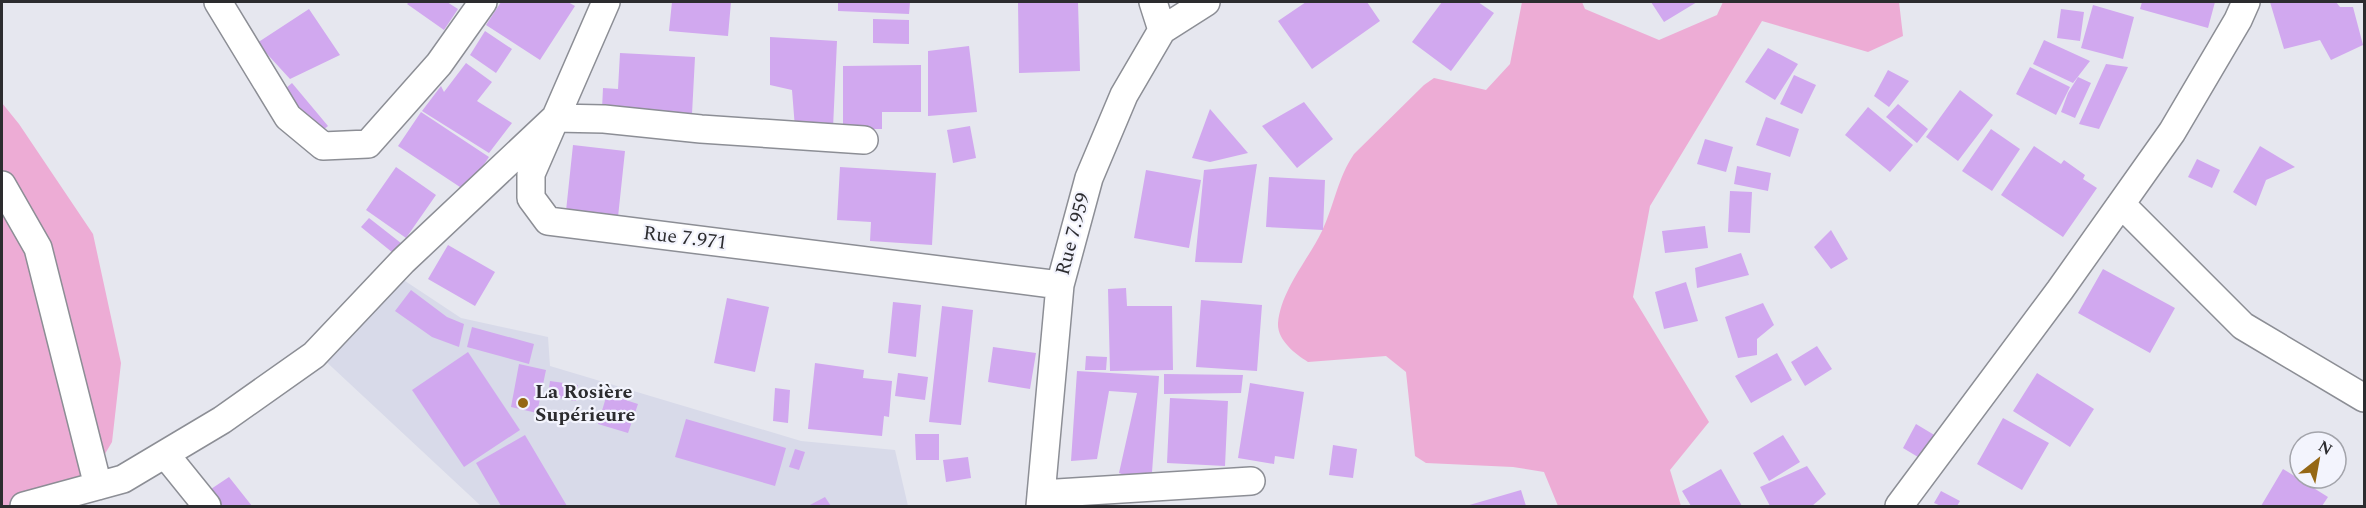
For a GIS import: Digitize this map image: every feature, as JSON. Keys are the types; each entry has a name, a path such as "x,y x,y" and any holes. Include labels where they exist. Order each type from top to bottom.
{"street":[{"path":"218,2 288,117 323,146 368,144 439,64 483,2"},
{"name":"Rue 7.971","path":"606,2 531,174 531,198 548,221 1059,285"},
{"path":"1153,2 1162,30"},
{"name":"Rue 7.959","path":"1040,500 1059,285 1089,178 1124,95 1162,30 1206,2"},
{"path":"1899,507 2172,132 2238,20 2246,2"},
{"path":"24,507 123,479 222,420 314,355 403,261 555,118 604,119 701,129 864,140"},
{"path":"2,185 38,248 98,486"},
{"path":"2121,204 2243,326 2364,399"},
{"path":"165,454 207,507"},
{"path":"1040,500 1251,481"}],"shaded area":[{"path":"1522,2 1582,2 1585,9 1659,40 1717,15 1723,2 1899,2 1903,36 1868,52 1762,21 1650,206 1633,297 1709,422 1670,470 1681,506 1558,506 1544,472 1513,467 1426,463 1415,456 1406,372 1386,356 1308,362 1288,346 1278,329 1284,299 1322,231 1344,172 1354,154 1424,85 1434,78 1486,90 1510,64"},
{"path":"2,103 19,124 93,234 121,363 112,442 99,464 50,506 2,506"},
{"name":"La Rosière Supérieure","path":"393,273 461,318 548,337 550,366 801,441 895,450 908,506 481,506 319,355"}],"building":[{"path":"409,2 447,2 458,9 444,30 407,4"},
{"path":"501,2 568,2 575,6 540,60 486,25"},
{"path":"672,2 731,2 728,36 669,31"},
{"path":"838,2 910,2 909,14 838,11"},
{"path":"1018,2 1078,2 1080,71 1019,73"},
{"path":"1306,2 1367,2 1380,21 1312,69 1278,21"},
{"path":"1442,2 1478,2 1494,13 1451,71 1412,42"},
{"path":"1651,2 1697,2 1664,22"},
{"path":"2142,2 2215,2 2208,28 2140,9"},
{"path":"2270,2 2336,2 2340,7 2353,7 2363,45 2331,60 2320,40 2284,49"},
{"path":"2093,5 2134,17 2123,59 2081,48"},
{"path":"309,9 340,55 290,79 257,43"},
{"path":"2061,9 2084,12 2080,41 2057,38"},
{"path":"873,19 909,20 909,44 873,43"},
{"path":"485,31 512,49 496,73 470,55"},
{"path":"770,37 837,41 833,128 795,128 792,90 770,85"},
{"path":"2044,40 2090,61 2073,83 2033,64"},
{"path":"969,46 977,112 928,116 928,51"},
{"path":"1768,48 1798,64 1775,100 1745,82"},
{"path":"620,53 695,57 692,114 602,109 603,88 618,89"},
{"path":"466,63 492,82 477,101 512,123 489,153 422,111 441,86 444,92"},
{"path":"2106,64 2128,67 2099,129 2079,124"},
{"path":"921,65 921,112 882,112 882,129 843,129 843,66"},
{"path":"2030,67 2070,87 2056,115 2016,94"},
{"path":"1888,70 1909,81 1889,107 1874,96"},
{"path":"1794,75 1816,85 1802,114 1780,104"},
{"path":"2078,77 2091,83 2075,118 2061,112 2068,93"},
{"path":"292,83 328,126 306,144 271,101"},
{"path":"1960,90 1993,115 1958,161 1926,137"},
{"path":"1304,102 1333,139 1297,168 1262,126"},
{"path":"1898,104 1928,129 1917,143 1886,117"},
{"path":"1868,107 1913,145 1890,172 1845,135"},
{"path":"1210,109 1248,153 1210,162 1192,158"},
{"path":"421,112 489,157 466,191 398,146"},
{"path":"1766,117 1799,129 1790,157 1756,145"},
{"path":"970,126 976,158 953,163 947,130"},
{"path":"1991,129 2020,149 1992,191 1962,171"},
{"path":"1705,139 1733,147 1726,172 1697,164"},
{"path":"573,145 625,151 618,217 566,211"},
{"path":"2034,146 2061,164 2064,160 2085,175 2083,179 2097,188 2063,237 2001,195"},
{"path":"2260,146 2295,167 2266,180 2256,206 2233,192"},
{"path":"2197,159 2220,170 2212,188 2188,177"},
{"path":"1257,164 1242,263 1195,262 1204,170"},
{"path":"1737,166 1771,173 1768,191 1734,184"},
{"path":"396,167 436,195 406,238 366,210"},
{"path":"840,167 936,173 932,245 870,241 871,222 837,220"},
{"path":"1146,170 1201,180 1189,248 1134,238"},
{"path":"1269,177 1325,180 1323,230 1266,227"},
{"path":"1730,191 1752,192 1750,233 1728,232"},
{"path":"369,218 406,247 398,257 361,227"},
{"path":"1705,226 1708,248 1665,253 1662,231"},
{"path":"1831,230 1848,259 1831,269 1814,247"},
{"path":"448,245 495,272 475,306 428,279"},
{"path":"1741,253 1749,275 1697,288 1695,268"},
{"path":"2103,269 2175,308 2150,353 2078,313"},
{"path":"1686,282 1698,321 1664,329 1655,292"},
{"path":"1126,288 1127,306 1172,306 1173,370 1110,371 1108,289"},
{"path":"411,290 447,317 464,324 459,347 432,337 395,311"},
{"path":"727,298 769,307 755,372 714,363"},
{"path":"1201,300 1262,305 1257,371 1196,367"},
{"path":"893,302 921,305 916,357 888,353"},
{"path":"1763,303 1774,325 1757,339 1757,355 1738,358 1725,317"},
{"path":"942,306 973,310 961,425 929,422"},
{"path":"472,327 534,344 529,364 467,347"},
{"path":"1817,346 1832,369 1805,386 1791,362"},
{"path":"993,347 1036,353 1030,389 988,382"},
{"path":"468,352 520,430 464,467 412,390"},
{"path":"1777,353 1792,380 1751,403 1735,376"},
{"path":"1086,356 1107,357 1106,370 1085,370"},
{"path":"815,363 864,370 863,378 892,381 889,417 884,416 882,436 808,429"},
{"path":"519,364 546,370 537,413 511,407"},
{"path":"1077,371 1159,376 1151,486 1119,473 1137,393 1109,391 1097,459 1071,461"},
{"path":"898,373 928,377 925,400 895,396"},
{"path":"2037,373 2094,409 2070,447 2013,411"},
{"path":"1164,374 1243,375 1241,393 1164,394"},
{"path":"550,381 578,385 576,401 548,396"},
{"path":"1250,383 1304,392 1294,459 1275,456 1274,464 1238,458"},
{"path":"775,388 790,390 788,423 773,421"},
{"path":"607,394 638,404 628,433 598,424"},
{"path":"1170,398 1228,401 1225,466 1167,463"},
{"path":"2003,418 2049,443 2022,490 1977,464"},
{"path":"686,419 786,448 775,486 675,457"},
{"path":"1916,424 1936,436 1923,460 1903,448"},
{"path":"915,434 939,434 939,460 916,460"},
{"path":"525,435 567,506 501,506 476,463"},
{"path":"1783,435 1800,462 1769,481 1753,453"},
{"path":"1333,445 1357,449 1353,478 1329,475"},
{"path":"795,449 805,452 799,470 789,467"},
{"path":"968,457 971,478 946,482 943,460"},
{"path":"1807,466 1826,494 1812,506 1770,506 1760,487"},
{"path":"1721,469 1742,506 1691,506 1682,491"},
{"path":"2283,469 2288,472 2288,490 2317,490 2328,497 2322,506 2261,506"},
{"path":"229,477 252,506 221,506 208,491"},
{"path":"1521,490 1526,506 1466,506"},
{"path":"1941,491 1960,501 1957,506 1941,506 1934,503"},
{"path":"825,497 831,506 808,506"}],"place":[{"name":"La Rosière Supérieure","path":"523,403"}]}
